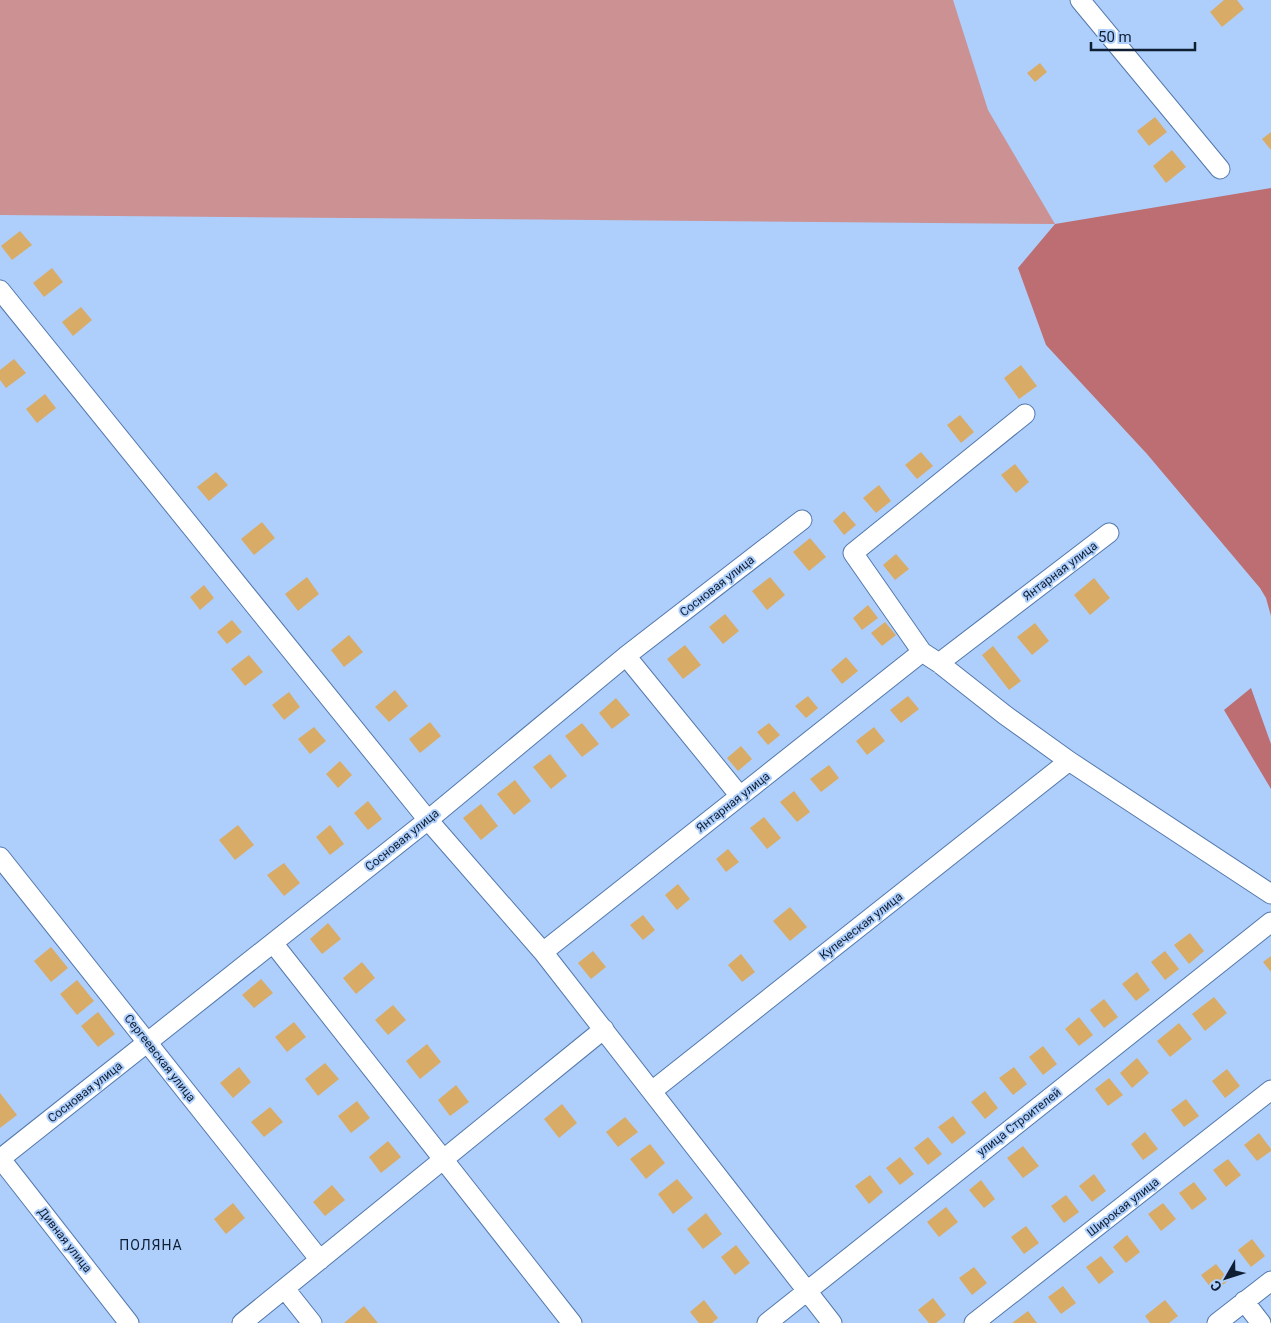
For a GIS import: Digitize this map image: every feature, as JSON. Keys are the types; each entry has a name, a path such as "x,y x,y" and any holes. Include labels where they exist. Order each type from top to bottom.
{"street":[{"path":"1080,0 1220,169"},
{"path":"0,290 428,820 544,952 832,1323"},
{"path":"1025,414 853,553 922,652 1069,761 1271,894"},
{"name":"Сосновая улица","path":"0,1158 428,820 626,656 802,520"},
{"name":"Янтарная улица","path":"939,663 1109,533"},
{"name":"Янтарная улица","path":"544,952 922,652"},
{"path":"626,656 740,796"},
{"name":"Купеческая улица","path":"652,1091 1069,761"},
{"name":"Сергеевская улица","path":"0,857 320,1260"},
{"name":"улица Строителей","path":"766,1323 1271,922"},
{"path":"273,943 572,1323"},
{"path":"242,1323 604,1029"},
{"name":"Широкая улица","path":"974,1323 1271,1090"},
{"name":"Дивная улица","path":"0,1158 129,1323"},
{"path":"1217,1323 1271,1281"},
{"path":"285,1288 312,1323"},
{"path":"1244,1301 1261,1323"}],"shaded area":[{"path":"0,0 953,0 988,110 1055,224 0,215"},
{"path":"1271,188 1271,616 1266,598 1260,588 1147,454 1046,345 1018,268 1055,224"},
{"path":"1251,688 1271,744 1271,789 1224,710"}],"building":[{"path":"1224,0 1237,0 1244,9 1222,27 1210,12"},
{"path":"1040,63 1047,72 1035,82 1027,73"},
{"path":"1155,117 1167,132 1149,146 1137,131"},
{"path":"1271,132 1271,150 1262,139"},
{"path":"1172,150 1186,167 1166,183 1153,166"},
{"path":"20,231 32,245 12,260 1,246"},
{"path":"52,268 63,282 44,297 33,283"},
{"path":"81,307 92,320 73,336 62,322"},
{"path":"14,359 26,373 6,388 0,380 0,370"},
{"path":"1021,365 1037,386 1019,399 1004,378"},
{"path":"45,394 56,408 37,423 26,409"},
{"path":"960,415 974,432 961,443 947,425"},
{"path":"921,452 933,466 917,479 905,465"},
{"path":"1015,464 1029,482 1016,493 1001,475"},
{"path":"216,472 228,485 209,501 197,487"},
{"path":"879,485 891,501 876,513 863,498"},
{"path":"844,511 856,525 844,535 833,521"},
{"path":"262,522 275,538 254,555 241,539"},
{"path":"810,538 826,557 809,571 793,552"},
{"path":"896,554 909,569 895,580 883,565"},
{"path":"307,577 319,594 298,611 285,594"},
{"path":"770,577 785,595 767,610 752,591"},
{"path":"1094,578 1110,598 1090,615 1074,595"},
{"path":"204,585 214,598 200,610 190,597"},
{"path":"868,605 878,618 862,630 853,618"},
{"path":"725,614 739,631 723,644 709,627"},
{"path":"232,620 242,632 227,644 217,632"},
{"path":"885,622 896,635 882,646 871,633"},
{"path":"1035,623 1049,641 1032,655 1017,637"},
{"path":"349,635 363,652 344,667 331,650"},
{"path":"685,645 701,665 683,679 667,659"},
{"path":"993,646 1021,681 1009,690 982,655"},
{"path":"249,655 263,672 245,686 231,669"},
{"path":"846,657 858,671 842,684 831,670"},
{"path":"395,690 408,706 389,722 375,707"},
{"path":"289,692 300,707 284,720 272,705"},
{"path":"808,696 818,708 806,718 795,706"},
{"path":"908,696 919,709 901,723 890,710"},
{"path":"616,698 630,715 612,729 599,713"},
{"path":"430,722 441,736 420,753 409,739"},
{"path":"582,723 599,744 582,757 565,736"},
{"path":"769,723 780,735 768,745 757,732"},
{"path":"314,727 326,741 310,754 298,739"},
{"path":"874,727 885,741 867,755 856,741"},
{"path":"741,746 752,759 738,771 727,758"},
{"path":"550,754 567,776 551,789 533,767"},
{"path":"340,761 352,775 338,788 326,774"},
{"path":"829,765 839,778 821,792 810,779"},
{"path":"515,780 531,801 514,815 497,794"},
{"path":"794,791 810,812 797,822 780,802"},
{"path":"368,801 382,819 368,830 354,813"},
{"path":"481,804 498,826 481,840 463,818"},
{"path":"764,817 781,838 767,849 750,828"},
{"path":"238,825 254,845 235,860 219,840"},
{"path":"330,825 344,844 330,855 316,837"},
{"path":"728,849 739,862 726,872 716,859"},
{"path":"284,863 300,883 284,896 267,875"},
{"path":"678,884 690,899 677,910 665,895"},
{"path":"790,907 807,927 790,941 773,921"},
{"path":"643,915 655,930 643,940 630,925"},
{"path":"328,923 341,939 322,954 310,939"},
{"path":"1190,933 1204,951 1189,964 1174,945"},
{"path":"51,947 68,968 51,982 34,961"},
{"path":"593,951 606,967 591,979 578,963"},
{"path":"1165,951 1179,969 1165,980 1151,962"},
{"path":"741,954 755,972 742,982 728,965"},
{"path":"1271,956 1271,972 1263,962"},
{"path":"362,962 375,978 356,994 343,978"},
{"path":"1137,972 1150,990 1136,1001 1122,984"},
{"path":"261,979 273,993 254,1008 242,995"},
{"path":"77,980 94,1001 77,1015 60,994"},
{"path":"1214,997 1227,1013 1205,1031 1192,1014"},
{"path":"1104,999 1118,1017 1104,1028 1090,1010"},
{"path":"393,1005 406,1020 388,1035 375,1020"},
{"path":"98,1012 115,1034 98,1047 81,1026"},
{"path":"1079,1017 1093,1035 1079,1046 1065,1029"},
{"path":"294,1022 306,1037 287,1052 275,1037"},
{"path":"1179,1023 1192,1039 1170,1057 1157,1041"},
{"path":"427,1044 441,1062 420,1079 406,1061"},
{"path":"1043,1046 1057,1064 1043,1075 1029,1057"},
{"path":"1137,1058 1149,1073 1132,1088 1120,1073"},
{"path":"325,1063 339,1079 318,1096 305,1079"},
{"path":"239,1067 251,1082 233,1098 220,1083"},
{"path":"1014,1067 1027,1084 1013,1095 999,1078"},
{"path":"1227,1069 1240,1086 1225,1098 1212,1081"},
{"path":"1109,1078 1123,1095 1108,1106 1095,1089"},
{"path":"456,1085 469,1102 450,1116 438,1100"},
{"path":"985,1091 998,1108 985,1119 971,1102"},
{"path":"0,1093 17,1115 0,1128"},
{"path":"1186,1099 1199,1116 1184,1127 1171,1110"},
{"path":"357,1101 370,1118 351,1133 338,1116"},
{"path":"562,1104 577,1123 559,1138 544,1119"},
{"path":"270,1107 283,1122 264,1137 251,1122"},
{"path":"953,1116 966,1133 952,1144 938,1127"},
{"path":"625,1117 638,1132 618,1147 606,1132"},
{"path":"1145,1132 1158,1149 1143,1160 1131,1144"},
{"path":"1259,1133 1271,1151 1257,1161 1244,1145"},
{"path":"928,1137 942,1154 928,1165 914,1148"},
{"path":"388,1141 401,1157 381,1173 369,1157"},
{"path":"650,1144 665,1163 646,1179 630,1159"},
{"path":"1023,1146 1039,1166 1023,1178 1007,1158"},
{"path":"900,1157 914,1174 900,1185 886,1168"},
{"path":"1228,1159 1241,1175 1226,1187 1213,1170"},
{"path":"1094,1174 1106,1191 1092,1202 1079,1186"},
{"path":"870,1175 883,1192 869,1204 855,1186"},
{"path":"677,1179 693,1198 673,1214 658,1194"},
{"path":"981,1180 995,1199 984,1208 969,1190"},
{"path":"1194,1182 1207,1199 1192,1210 1179,1193"},
{"path":"332,1185 345,1200 325,1216 313,1202"},
{"path":"1066,1195 1079,1212 1064,1223 1051,1206"},
{"path":"233,1203 245,1218 226,1234 214,1219"},
{"path":"1163,1203 1176,1219 1161,1231 1148,1214"},
{"path":"946,1207 958,1222 939,1237 927,1222"},
{"path":"706,1213 722,1234 703,1249 687,1229"},
{"path":"1026,1226 1039,1243 1024,1254 1011,1237"},
{"path":"1127,1235 1140,1252 1126,1263 1113,1247"},
{"path":"1252,1239 1265,1256 1251,1267 1238,1250"},
{"path":"736,1245 750,1263 735,1275 721,1257"},
{"path":"1101,1256 1114,1272 1099,1284 1086,1267"},
{"path":"1216,1264 1229,1280 1214,1292 1201,1275"},
{"path":"974,1267 987,1283 972,1295 959,1278"},
{"path":"1063,1286 1076,1303 1061,1314 1048,1297"},
{"path":"933,1298 946,1315 936,1323 929,1323 918,1310"},
{"path":"704,1300 718,1318 712,1323 699,1323 690,1312"},
{"path":"1165,1300 1178,1316 1169,1323 1150,1323 1145,1316"},
{"path":"364,1306 378,1323 344,1323"},
{"path":"1028,1311 1037,1323 1012,1323"}],"district":[{"name":"ПОЛЯНА","path":"151,1245"}]}
